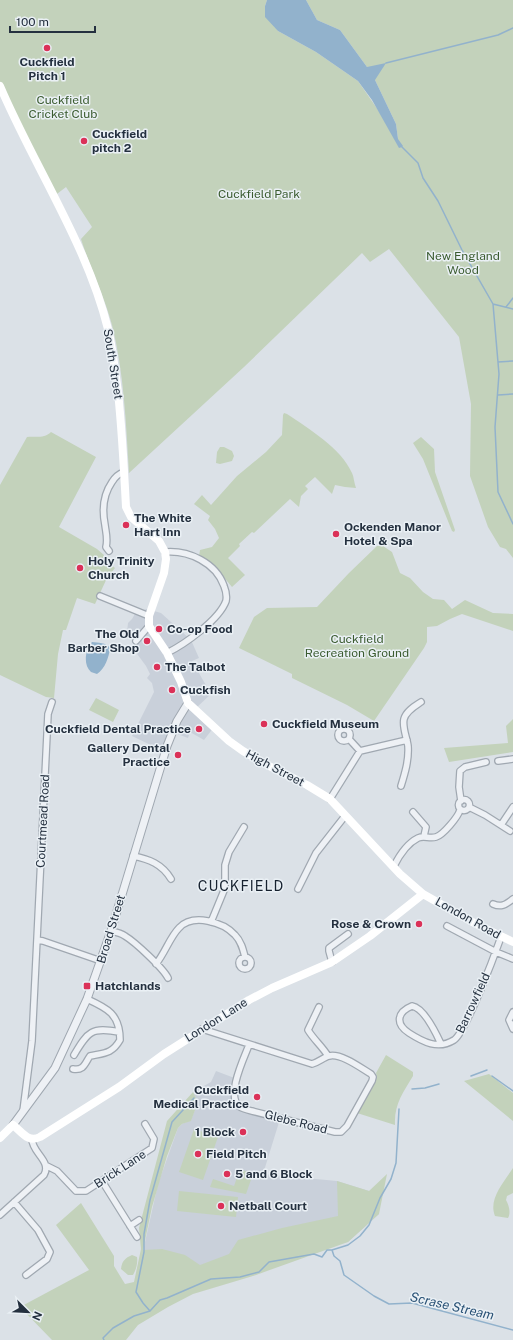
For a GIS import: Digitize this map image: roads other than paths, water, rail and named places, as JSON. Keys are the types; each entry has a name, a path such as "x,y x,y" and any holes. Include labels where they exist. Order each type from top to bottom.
{"main road":[{"name":"South Street","path":"0,86 81,254 104,315 114,354 122,437 126,506 131,517 159,541 165,552"},
{"path":"149,626 149,616 164,573 166,559 165,552"},
{"name":"High Street","path":"149,626 167,653 181,682 188,703 229,741 243,751 330,799 400,874 423,894"},
{"name":"London Road","path":"423,894 513,942"},
{"name":"London Lane","path":"32,1139 40,1136 119,1087 164,1054 215,1020 266,991 332,962 370,936 423,894"},
{"path":"13,1125 32,1139"},
{"name":"Broad Street","path":"0,1138 13,1125"}],"street":[{"path":"109,550 106,547 107,538 103,514 105,498 114,478 119,473 124,472"},
{"path":"165,552 174,551 205,561 218,574 222,581 226,595 223,606 203,629 191,640 167,653"},
{"path":"100,596 149,616"},
{"path":"136,641 149,626"},
{"name":"Courtmead Road","path":"23,1111 32,1041 48,714 52,702"},
{"path":"401,786 408,757 407,740 403,725 404,718 421,702"},
{"name":"Broad Street","path":"13,1125 55,1068 87,999 111,931 169,739 177,721 188,703"},
{"path":"349,739 360,751"},
{"path":"330,799 360,751 407,740"},
{"path":"498,761 513,759"},
{"path":"394,866 399,856 410,843 424,836 436,837 453,821 460,810 458,805 461,801 459,787 460,771 465,767 486,762"},
{"path":"461,801 465,800 468,802 469,807 510,831"},
{"path":"460,810 466,811 469,807"},
{"path":"501,825 513,807"},
{"path":"412,812 426,827 424,836"},
{"path":"298,889 316,853 345,816"},
{"path":"211,922 225,888 225,865 229,852 244,827"},
{"path":"133,856 148,859 156,863 168,873 171,879"},
{"path":"493,904 504,906 513,899"},
{"path":"156,964 182,925 194,920 211,922 226,928 234,934 241,943 245,957"},
{"path":"447,926 496,952 513,959"},
{"path":"111,931 124,935 130,939 168,978"},
{"path":"332,962 329,948 348,934"},
{"name":"Barrowfield","path":"441,1044 430,1024 418,1008 412,1006 403,1010 400,1014 400,1023 406,1031 423,1042 430,1044 441,1044 454,1040 463,1030 502,937"},
{"path":"37,940 101,961"},
{"path":"73,1069 79,1070 84,1067 90,1056 104,1054 111,1050 120,1040 116,1020 110,1011 105,1007 87,999"},
{"path":"202,1029 312,1064 319,1062 328,1056 323,1047 314,1039 308,1030 319,1007"},
{"path":"513,1012 509,1020 513,1029"},
{"path":"215,1020 215,1027 221,1036"},
{"path":"74,1055 84,1039 94,1032 99,1030 119,1032"},
{"name":"Glebe Road","path":"249,1045 234,1088 235,1100 240,1107 288,1121 341,1132 347,1126 373,1077 371,1074 347,1060 338,1056 328,1056"},
{"name":"Brick Lane","path":"46,1166 57,1171 76,1192 86,1191 152,1148 154,1139 145,1124"},
{"path":"0,1215 44,1175 47,1170 34,1147 32,1139"},
{"path":"102,1181 137,1237"},
{"path":"14,1202 38,1230 50,1252 47,1259 26,1275"},
{"path":"130,1226 139,1220"}],"water":[{"path":"267,0 306,0 317,20 340,30 367,67 386,63 375,80 396,124 398,139 403,146 402,147 399,148 372,100 358,81 316,52 278,31 265,17 265,6"},
{"path":"92,642 104,644 110,648 106,662 97,674 88,669 86,662 86,653"}],"waterway":[{"path":"386,63 498,35 513,28"},
{"path":"402,147 418,163 423,178 438,201 462,250 493,304 499,374 495,427 498,492 513,524"},
{"path":"506,307 513,298"},
{"path":"493,304 513,309"},
{"path":"498,362 513,361"},
{"path":"498,395 513,394"},
{"path":"471,1076 487,1070"},
{"path":"492,1076 513,1091"},
{"path":"412,1089 425,1088 439,1084"},
{"path":"150,1311 136,1292 144,1252 144,1234 150,1200 172,1122 194,1098"},
{"path":"332,1250 348,1245 360,1236 369,1225 380,1198 391,1179 396,1163 399,1109"},
{"name":"Scrase Stream","path":"104,1340 103,1338 113,1328 134,1316 150,1311 160,1300 211,1279 240,1277 259,1272 269,1262 314,1254 322,1257 327,1250 332,1250 334,1256 340,1261 344,1275 374,1296 389,1304 412,1303 513,1330"}],"place":[{"name":"Cuckfield Pitch 1","path":"47,48"},
{"name":"Cuckfield pitch 2","path":"84,141"},
{"name":"The White Hart Inn","path":"126,525"},
{"name":"Ockenden Manor Hotel & Spa","path":"336,534"},
{"name":"Holy Trinity Church","path":"80,568"},
{"name":"Co-op Food","path":"159,629"},
{"name":"The Old Barber Shop","path":"147,641"},
{"name":"The Talbot","path":"157,667"},
{"name":"Cuckfish","path":"172,690"},
{"name":"Cuckfield Museum","path":"264,724"},
{"name":"Cuckfield Dental Practice","path":"199,729"},
{"name":"Gallery Dental Practice","path":"178,755"},
{"name":"Rose & Crown","path":"419,924"},
{"name":"Hatchlands","path":"87,986"},
{"name":"Cuckfield Medical Practice","path":"257,1097"},
{"name":"1 Block","path":"243,1132"},
{"name":"Field Pitch","path":"198,1154"},
{"name":"5 and 6 Block","path":"227,1174"},
{"name":"Netball Court","path":"221,1206"}],"district":[{"name":"CUCKFIELD","path":"241,886"}],"park label":[{"name":"Cuckfield Cricket Club","path":"63,107"},
{"name":"Cuckfield Park","path":"259,194"},
{"name":"New England Wood","path":"463,263"},
{"name":"Cuckfield Recreation Ground","path":"357,646"}]}
